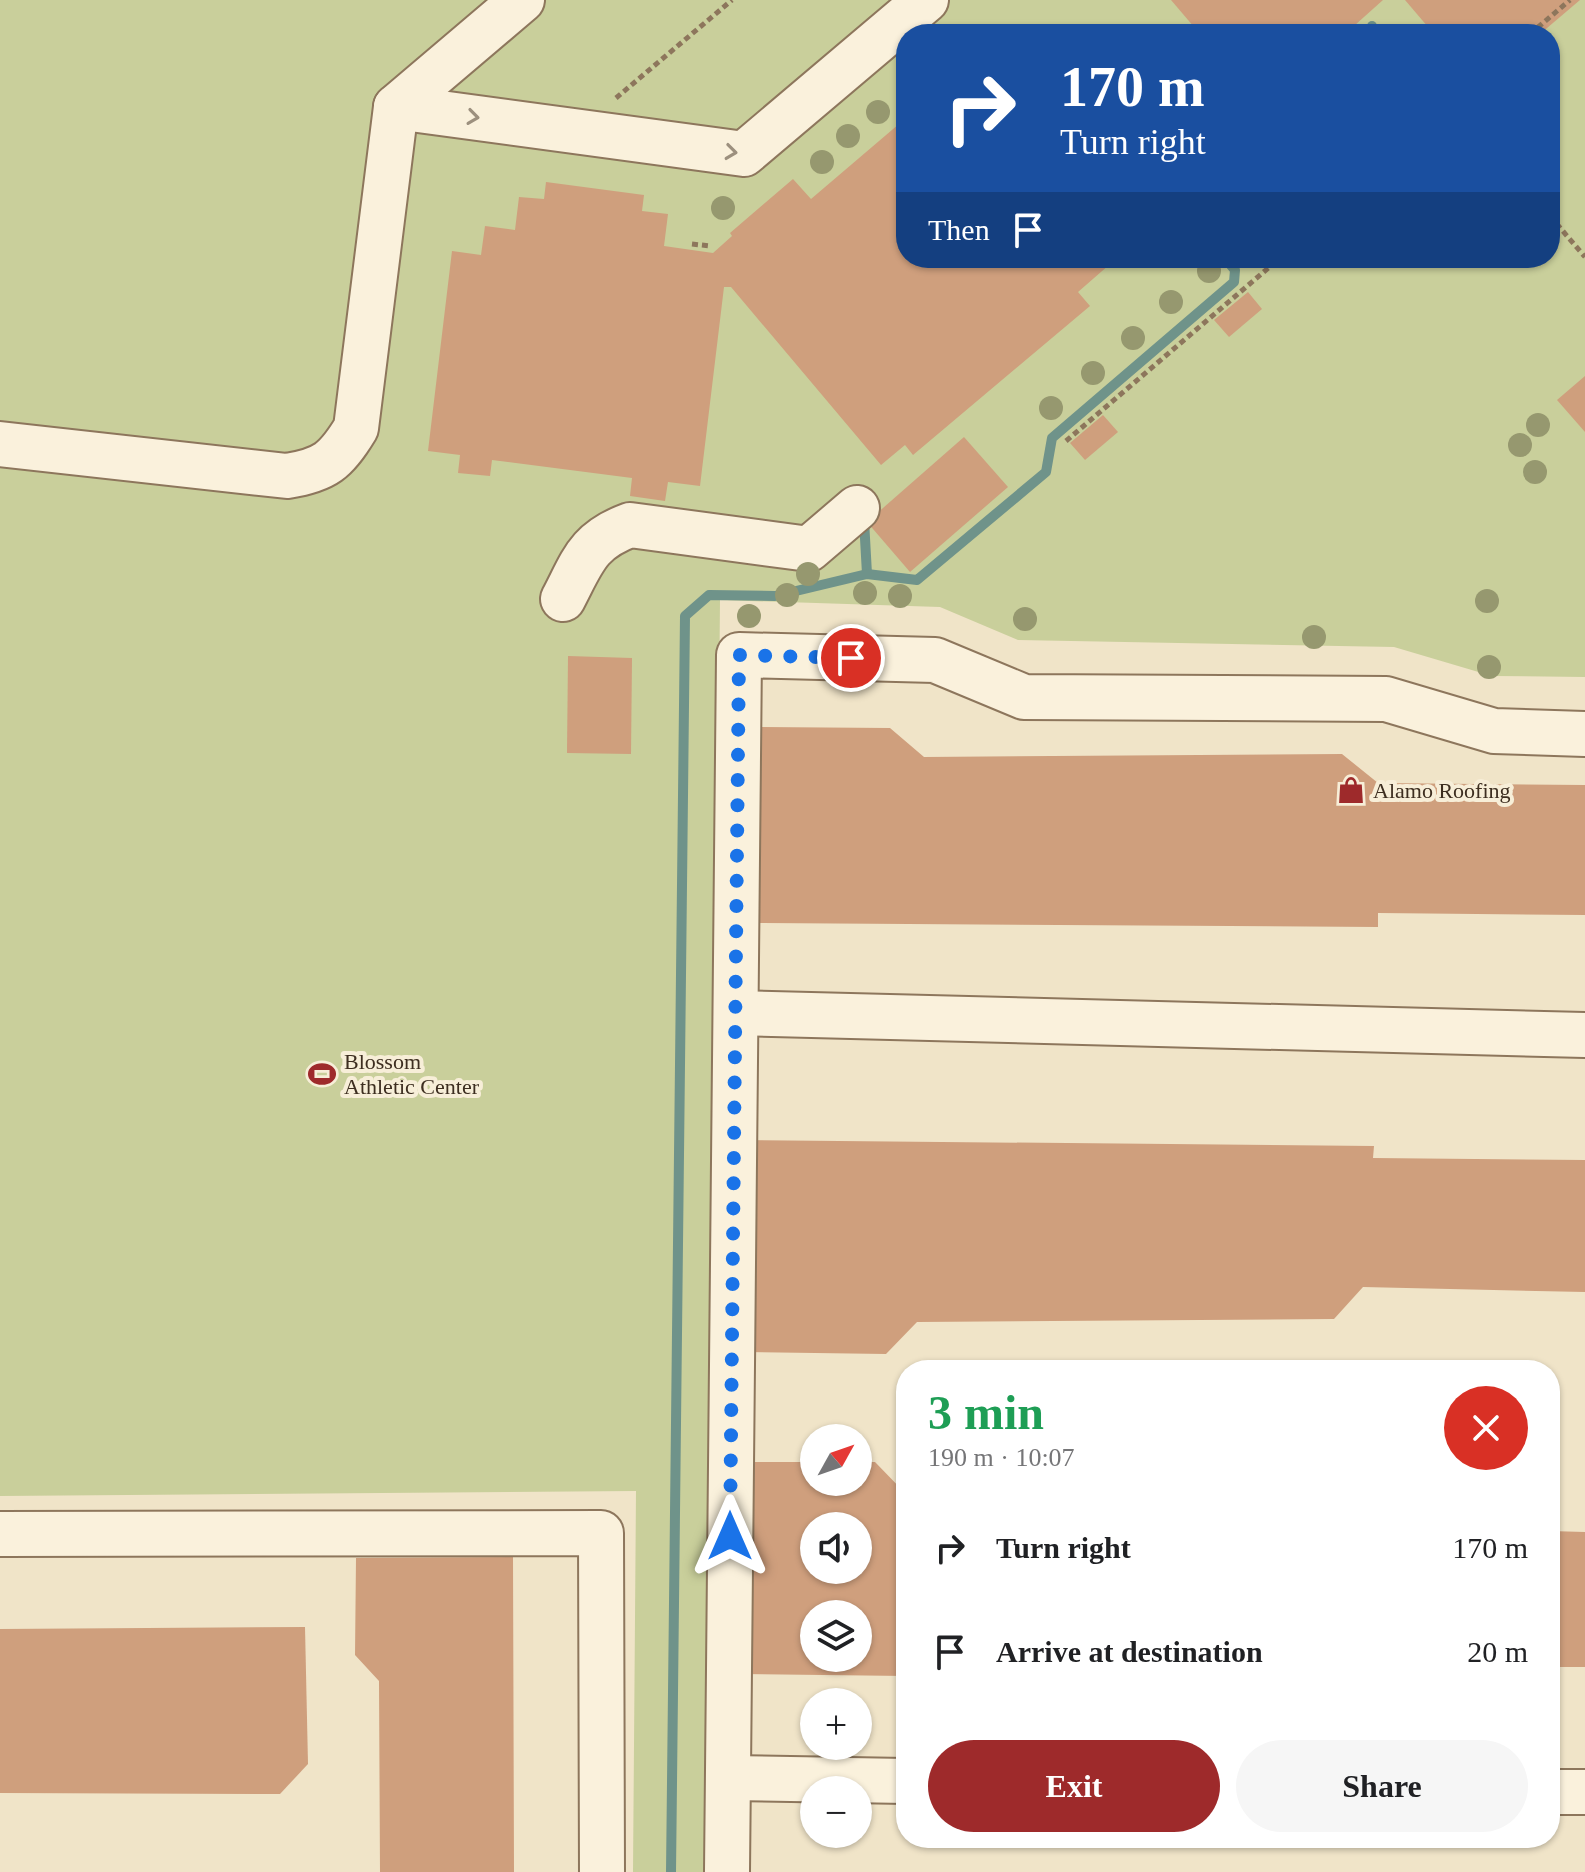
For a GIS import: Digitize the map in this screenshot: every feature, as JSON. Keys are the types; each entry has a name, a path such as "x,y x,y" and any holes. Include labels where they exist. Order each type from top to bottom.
{"lane":[{"path":"0,444 287,476 316,472 340,453 356,428 396,107 522,0"},
{"path":"898,24 926,0"},
{"path":"396,107 744,154 896,25"},
{"path":"563,599 588,552 606,534 630,525 809,549 857,508"},
{"path":"727,1872 739,655 935,660 1024,697 1386,699 1494,731 1585,734"},
{"path":"736,1013 1585,1035"},
{"path":"0,1534 601,1533 602,1872"},
{"path":"728,1778 896,1781"},
{"path":"1560,1792 1585,1792"}],"path":[{"path":"615,98 732,0"},
{"path":"1542,24 1570,0"},
{"path":"1560,228 1585,257"},
{"path":"692,244 710,246"},
{"path":"1066,441 1268,268"}],"green space":[{"name":"Blossom Athletic Center","path":"0,0 1585,0 1585,677 1492,676 1394,647 1018,640 940,607 720,600 708,1872 633,1872 636,1491 0,1496"}],"building":[{"path":"1171,0 1383,0 1356,24 1191,24"},
{"path":"1405,0 1580,0 1552,24 1425,24"},
{"path":"896,127 896,268 1106,268 1078,292 1090,306 913,455 905,445 881,465 731,287 724,287 700,486 668,482 665,501 630,496 632,478 492,460 490,476 458,473 460,455 428,451 452,251 481,255 485,226 515,230 519,197 544,199 546,182 644,195 642,211 668,214 664,246 713,253 732,236 730,233 793,179 811,199"},
{"path":"1248,292 1262,309 1229,337 1214,320"},
{"path":"1585,376 1585,432 1557,400"},
{"path":"1103,415 1118,432 1085,460 1070,443"},
{"path":"964,437 1008,487 910,572 867,522"},
{"path":"568,656 632,658 631,754 567,753"},
{"path":"749,727 890,728 924,757 1342,754 1378,783 1585,785 1585,915 1378,913 1378,927 749,923"},
{"path":"741,1140 1374,1146 1373,1158 1585,1160 1585,1292 1363,1287 1334,1319 917,1322 886,1354 739,1352"},
{"path":"740,1462 800,1462 800,1496 872,1496 872,1462 896,1484 896,1676 739,1674"},
{"path":"1560,1531 1585,1532 1585,1667 1560,1667"},
{"path":"513,1557 514,1872 380,1872 379,1681 355,1655 356,1558"},
{"path":"305,1627 308,1764 280,1794 0,1793 0,1629"}],"waterway":[{"path":"671,1872 685,616 709,595 775,596 867,574 917,580 1046,472 1052,438 1234,282 1233,268"},
{"path":"864,520 867,574"}],"place":[{"name":"Alamo Roofing","path":"1351,790"},
{"name":"Blossom Athletic Center","path":"322,1074"}],"route":[{"path":"730,1536 739,655 851,658"}]}
